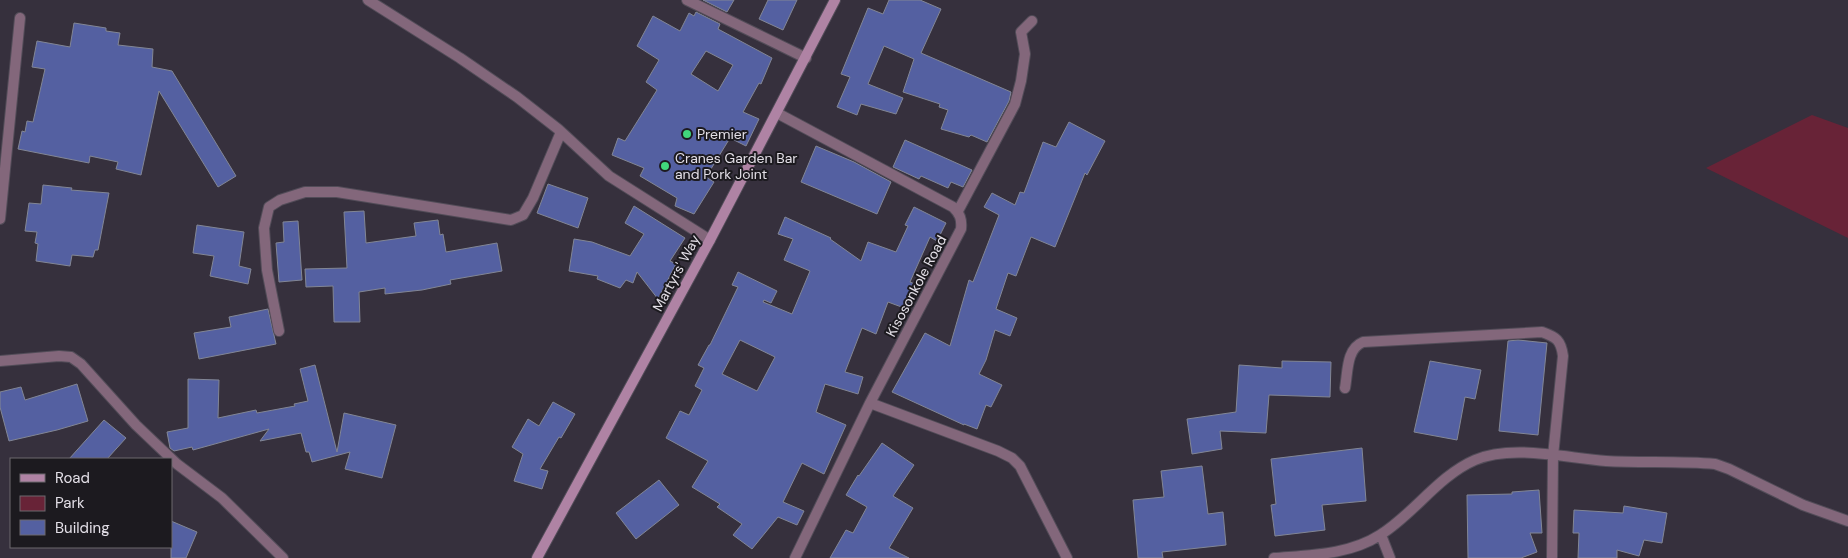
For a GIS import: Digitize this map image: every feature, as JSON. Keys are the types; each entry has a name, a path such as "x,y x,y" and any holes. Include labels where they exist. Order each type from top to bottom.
{"main road":[{"name":"Martyrs' Way","path":"537,558 710,240 835,0"}],"street":[{"path":"368,0 517,97 561,132 609,176 710,240"},
{"path":"687,0 806,58"},
{"path":"0,219 20,18"},
{"path":"777,113 936,197 958,211 1014,104 1021,81 1025,54 1021,32 1032,21"},
{"path":"280,330 267,270 264,228 269,207 280,200 305,192 337,192 512,220 523,215 533,198 561,132"},
{"name":"Kisosonkole Road","path":"795,558 870,403 961,229 962,221 958,211"},
{"path":"1345,388 1351,352 1357,344 1364,342 1542,332 1551,335 1561,344 1563,356 1553,456 1552,558"},
{"path":"0,360 59,356 71,357 81,364 136,425 171,458"},
{"path":"870,403 1012,458 1020,466 1029,481 1067,558"},
{"path":"1274,558 1339,552 1362,545 1381,535 1457,469 1475,460 1494,454 1522,453 1606,461 1715,464 1803,505 1848,521"},
{"path":"172,459 222,498 283,558"},
{"path":"1381,535 1390,558"}],"green space":[{"path":"1812,115 1848,128 1848,238 1706,168"}],"building":[{"path":"703,0 734,0 727,12"},
{"path":"768,0 797,0 783,30 759,19"},
{"path":"889,0 920,0 941,9 921,53 1011,92 1009,101 987,142 971,135 969,137 941,129 948,110 939,107 940,104 903,92 914,59 884,46 868,84 903,98 896,114 861,104 857,115 837,107 850,77 841,74 868,8 883,14"},
{"path":"696,12 720,24 718,29 772,58 761,84 759,83 743,112 759,119 746,146 730,138 706,177 714,182 694,214 675,206 677,198 640,176 644,168 612,155 618,138 625,141 657,90 646,82 659,60 637,46 653,16 680,31 689,13 694,16","holes":["706,51 733,65 718,91 691,74"]},
{"path":"74,23 106,28 106,31 120,33 118,45 153,49 152,67 172,71 236,176 218,187 159,91 141,175 116,169 118,162 90,156 89,163 18,149 22,131 25,132 27,121 33,122 45,69 32,67 37,41 70,47"},
{"path":"1069,122 1105,141 1087,175 1085,173 1055,247 1031,237 1016,276 1008,273 996,309 1017,318 1010,336 995,330 986,360 979,374 1002,385 991,407 986,405 977,429 964,425 892,392 925,333 950,346 969,280 973,282 999,215 984,207 992,193 1015,205 1020,192 1024,193 1043,142 1056,147"},
{"path":"905,140 972,170 963,187 951,182 948,188 921,176 919,179 893,167"},
{"path":"816,146 854,162 891,182 877,214 801,182"},
{"path":"548,184 588,198 578,228 537,213"},
{"path":"43,185 72,188 71,190 109,193 98,250 95,250 93,257 72,255 70,266 36,261 38,244 35,243 37,232 25,231 29,203 41,204"},
{"path":"634,206 685,238 670,261 676,264 658,299 637,272 633,283 626,280 620,288 597,279 598,276 569,271 574,239 592,242 630,256 644,234 625,223"},
{"path":"914,207 946,223 937,241 930,237 910,282 917,285 907,309 888,302 876,334 862,328 845,372 863,377 858,394 825,384 816,412 846,425 824,474 802,463 783,502 804,511 797,525 778,517 752,549 733,535 742,524 717,507 720,504 692,487 708,461 666,438 680,411 689,415 702,390 695,386 704,368 698,365 710,345 738,287 732,285 738,272 777,291 771,303 764,300 763,302 792,314 810,271 784,260 793,239 778,234 785,217 831,238 861,261 868,242 896,252 908,226 905,225","holes":["740,340 775,357 757,391 722,374"]},
{"path":"364,211 366,243 416,236 414,223 438,220 440,235 443,234 446,252 497,243 502,271 450,280 451,284 422,290 385,294 385,288 359,292 360,322 334,322 333,286 306,287 305,269 347,268 344,212"},
{"path":"298,221 302,280 279,282 276,243 284,242 283,222"},
{"path":"197,225 244,232 239,266 251,269 248,284 210,276 214,256 193,253"},
{"path":"268,309 276,344 199,359 194,333 231,327 229,317"},
{"path":"1518,340 1547,343 1538,435 1499,431 1508,341"},
{"path":"1282,361 1331,362 1330,397 1269,395 1266,433 1220,431 1222,449 1192,454 1187,419 1236,412 1239,365 1282,368"},
{"path":"1430,361 1481,370 1475,399 1465,397 1457,440 1414,432"},
{"path":"315,365 337,452 344,413 396,425 382,478 345,469 350,452 312,462 309,452 306,452 301,433 260,441 269,429 193,450 192,447 174,451 170,448 167,432 188,428 188,379 219,380 218,418 256,410 257,413 295,406 294,404 308,401 300,369"},
{"path":"77,384 88,421 9,441 0,407 0,392 21,387 25,400"},
{"path":"553,402 575,414 540,469 548,471 542,489 514,481 523,454 512,447 528,419 539,426"},
{"path":"104,420 126,438 108,458 70,458"},
{"path":"882,443 914,465 893,496 913,508 889,548 909,558 830,558 846,530 853,533 867,507 846,495 858,475"},
{"path":"1362,448 1366,501 1322,505 1325,530 1275,536 1271,505 1276,504 1271,459"},
{"path":"1202,466 1208,514 1223,512 1226,545 1162,552 1163,558 1138,558 1133,500 1164,497 1161,471"},
{"path":"659,480 679,505 636,539 616,513"},
{"path":"1539,490 1542,533 1530,533 1537,552 1521,558 1468,558 1467,495 1512,494 1512,492"},
{"path":"1624,506 1667,513 1662,543 1644,540 1639,556 1617,550 1617,558 1578,558 1579,533 1573,533 1574,510 1623,513"},
{"path":"172,521 197,532 186,558 171,558"}],"place":[{"name":"Premier","path":"687,134"},
{"name":"Cranes Garden Bar and Pork Joint","path":"665,166"}]}
